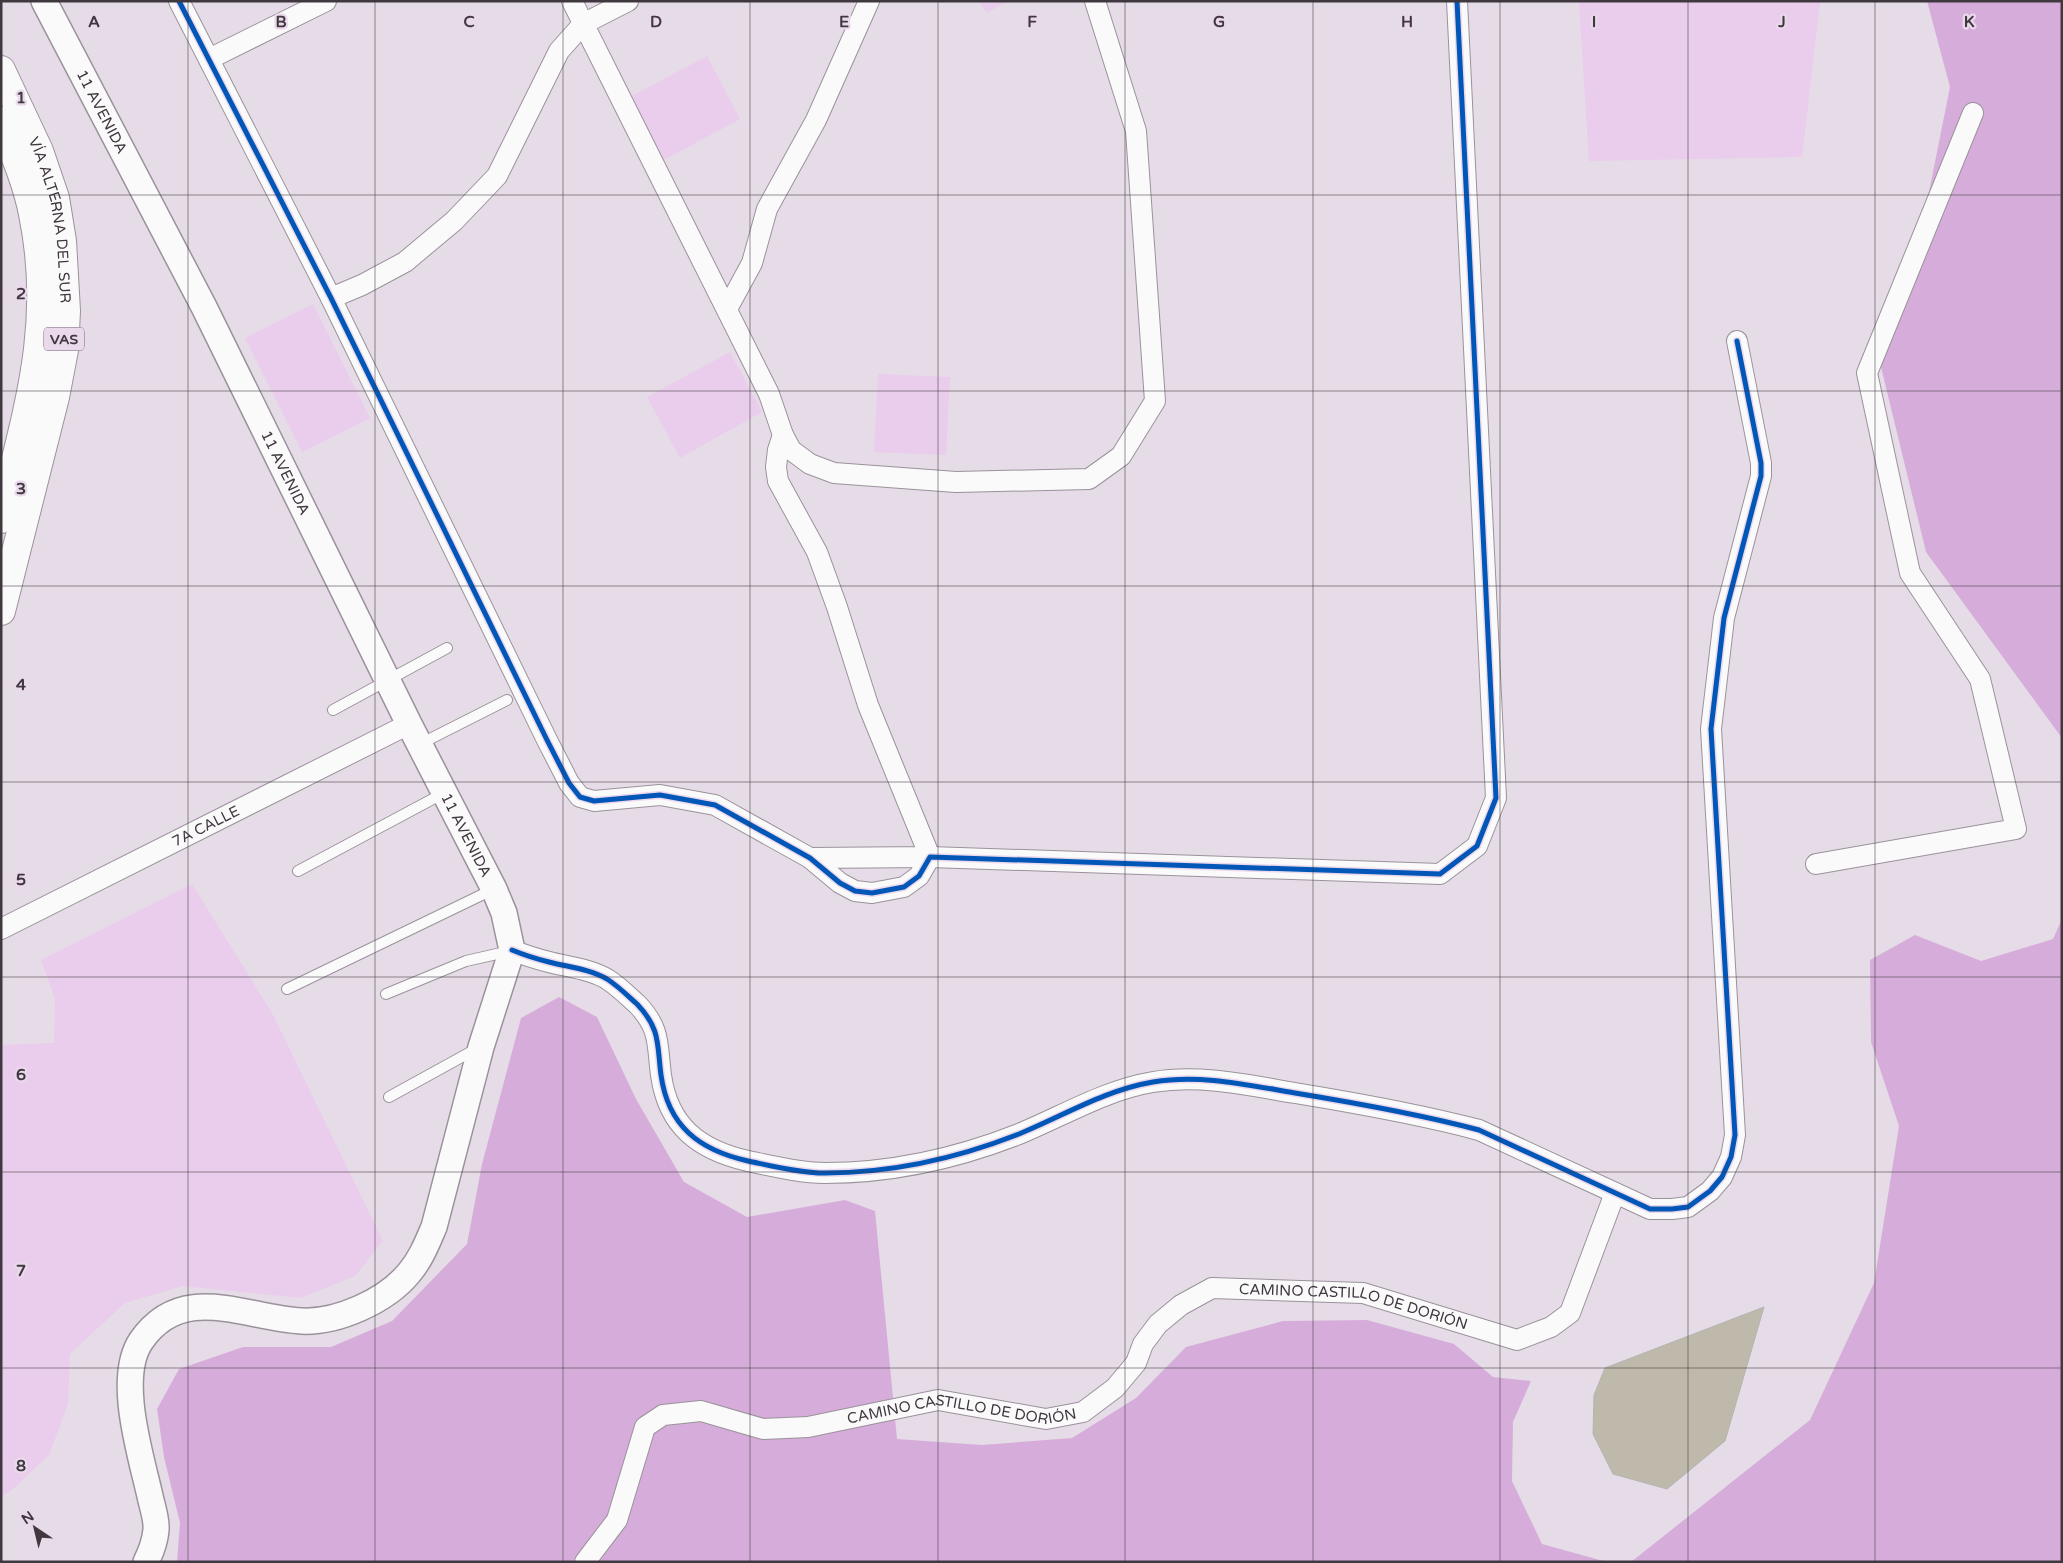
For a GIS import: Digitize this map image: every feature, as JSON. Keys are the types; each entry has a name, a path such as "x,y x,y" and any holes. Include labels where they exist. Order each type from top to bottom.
{"highway":[{"name":"VÍA ALTERNA DEL SUR","path":"1,70 39,151 55,198 62,241 66,311 64,350 55,397 1,611"},
{"name":"VÍA ALTERNA DEL SUR","path":"1,121 20,168 33,212 43,288 41,332 36,375 1,519"}],"street":[{"name":"11 AVENIDA","path":"44,1 204,307 414,734 494,890 504,913 512,950"},
{"path":"180,1 331,298 542,731 569,783 580,797 594,801 660,795 715,805 810,858 840,883 855,892 872,893 904,887 919,876 930,856"},
{"path":"209,59 326,1"},
{"path":"572,1 769,394 783,435 791,450 810,464 834,473 956,482 1089,479 1121,456 1155,401 1136,131 1096,1"},
{"path":"331,298 362,285 405,262 454,221 497,176 528,118 559,51 583,24 628,1"},
{"path":"727,309 752,263 767,209 816,120 869,1"},
{"path":"810,858 930,856 1440,874 1477,846 1496,798 1457,1"},
{"path":"1816,864 2016,830 1980,679 1910,573 1867,373 1973,113"},
{"path":"146,1562 152,1551 157,1528 132,1409 131,1376 133,1356 141,1342 154,1325 172,1314 188,1308 207,1305 302,1321 340,1315 361,1308 395,1287 417,1262 434,1227 481,1047 512,950 545,961 591,972 607,979 626,994 639,1007 658,1037 665,1093 678,1124 701,1143 745,1160 823,1173 915,1164 1017,1134 1128,1087 1183,1078 1218,1080 1336,1100 1479,1130 1650,1209 1688,1207 1710,1191 1722,1177 1731,1156 1735,1135 1717,865 1711,729 1724,618 1761,476 1761,463 1737,341"},
{"path":"783,435 778,450 776,467 778,481 817,552 837,607 868,705 930,856"},
{"name":"7A CALLE","path":"1,929 414,734"},
{"name":"CAMINO CASTILLO DE DORIÓN","path":"585,1562 617,1520 645,1426 663,1415 701,1411 763,1429 808,1427 938,1400 1046,1418 1083,1412 1116,1388 1136,1363 1143,1344 1158,1324 1181,1305 1212,1288 1363,1293 1517,1340 1551,1327 1570,1314 1614,1193"}],"lane":[{"path":"333,710 447,648"},
{"path":"414,734 507,700"},
{"path":"298,871 445,793"},
{"path":"287,989 494,890"},
{"path":"386,994 466,961 512,950"},
{"path":"388,1097 481,1047"}],"shaded area":[{"path":"980,1 1009,1 986,13"},
{"path":"1579,1 1820,1 1802,157 1589,161"},
{"path":"1927,1 2062,1 2062,738 1926,552 1881,367 1922,227 1950,87"},
{"path":"707,56 740,119 662,161 628,98"},
{"path":"313,304 370,418 302,452 245,338"},
{"path":"730,352 762,412 680,458 647,397"},
{"path":"878,374 950,377 946,455 874,452"},
{"path":"192,884 272,1013 383,1241 355,1276 300,1298 183,1286 125,1303 70,1354 68,1404 49,1455 14,1488 1,1497 1,1045 54,1043 55,999 41,960"},
{"path":"2062,919 2062,1562 1631,1562 1810,1420 1874,1283 1899,1126 1871,1042 1870,960 1915,935 1981,961 2053,939"},
{"path":"559,997 597,1017 636,1099 684,1182 747,1217 845,1200 875,1211 897,1439 982,1445 1072,1438 1136,1398 1186,1347 1283,1321 1367,1320 1454,1344 1493,1377 1531,1381 1513,1422 1512,1481 1542,1544 1607,1562 177,1562 180,1523 164,1457 157,1409 179,1369 243,1347 331,1347 392,1321 467,1244 482,1164 521,1018"}],"building":[{"path":"1764,1307 1725,1441 1667,1489 1613,1474 1593,1434 1594,1395 1605,1368"}],"cycle path":[{"path":"179,1 331,298 569,783 580,797 594,801 660,795 715,805 810,858 840,883 855,891 872,893 904,887 919,876 930,857 1440,874 1477,846 1496,798 1457,1"},
{"path":"512,950 540,960 593,973 607,979 626,994 645,1013 654,1030 665,1093 679,1122 689,1133 715,1150 748,1161 815,1173 899,1167 948,1157 996,1143 1118,1091 1153,1082 1189,1079 1242,1084 1364,1105 1479,1130 1650,1209 1688,1207 1710,1191 1722,1177 1731,1157 1735,1135 1711,729 1724,618 1761,476 1761,463 1737,341"}]}
